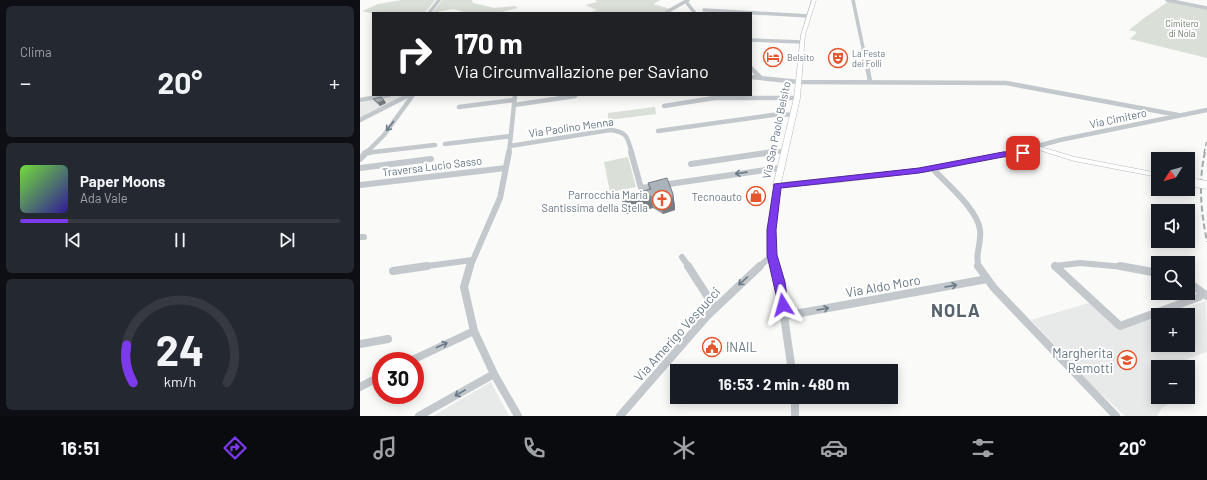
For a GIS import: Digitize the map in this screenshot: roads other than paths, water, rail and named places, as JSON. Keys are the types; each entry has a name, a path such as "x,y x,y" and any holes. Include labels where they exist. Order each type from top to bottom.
{"main road":[{"name":"Via San Paolo Belsito","path":"777,186 783,151 797,98 803,35 814,0"},
{"path":"1037,150 1074,159 1151,174"},
{"path":"777,186 848,180 933,169 1003,154 1037,150 1074,159"},
{"path":"1195,183 1207,185"}],"street":[{"path":"429,12 439,0"},
{"path":"853,0 870,81"},
{"path":"1167,0 1207,8"},
{"path":"667,12 687,1 694,12"},
{"path":"704,10 739,12"},
{"path":"752,13 809,16"},
{"path":"752,40 803,42"},
{"path":"752,69 761,78"},
{"path":"752,77 799,82 870,81 1006,83 1178,115"},
{"path":"360,100 383,96"},
{"path":"360,120 407,96"},
{"path":"360,159 384,135 412,96"},
{"path":"459,107 514,100 575,96"},
{"path":"664,106 714,98 797,98"},
{"path":"514,100 510,146 500,198 472,260 464,288 474,331 494,374 518,416"},
{"path":"396,103 407,104"},
{"name":"Via Cimitero","path":"1037,150 1048,143 1207,110"},
{"path":"658,131 780,114 792,114"},
{"name":"Via Paolino Menna","path":"510,146 610,130 621,131 627,136 641,188 780,168"},
{"path":"445,144 511,136"},
{"path":"1048,143 1046,148 1052,153"},
{"path":"365,153 435,145"},
{"path":"691,164 783,151"},
{"path":"360,168 431,159"},
{"name":"Traversa Lucio Sasso","path":"360,185 506,168"},
{"path":"933,169 976,216 982,232 978,265 987,279 1048,347 1116,416"},
{"name":"Via San Paolo Belsito","path":"777,186 771,230 772,255 780,282 791,364"},
{"name":"Via Amerigo Vespucci","path":"620,416 638,397 675,350 715,308 772,255"},
{"path":"682,257 715,308"},
{"path":"393,271 472,260"},
{"path":"1151,272 1088,262 1069,262 1055,266 1120,326 1193,300"},
{"name":"Via Aldo Moro","path":"784,316 987,279"},
{"path":"1195,287 1207,296"},
{"path":"1195,299 1199,298"},
{"path":"424,354 474,331"},
{"path":"360,344 388,339"},
{"path":"419,416 494,374"},
{"path":"360,387 372,381"},
{"path":"795,404 795,416"}],"railway":[{"path":"1204,153 1207,140"},
{"path":"1205,152 1201,197 1207,242"}],"place":[{"name":"Belsito","path":"773,57"},
{"name":"La Festa dei Folli","path":"838,58"},
{"name":"Tecnoauto","path":"756,196"},
{"name":"Parrocchia Maria Santissima della Stella","path":"662,200"},
{"name":"INAIL","path":"712,347"},
{"name":"Margherita Remotti","path":"1127,360"}],"district":[{"name":"NOLA","path":"956,310"}],"park label":[{"name":"Cimitero di Nola","path":"1182,28"}]}
